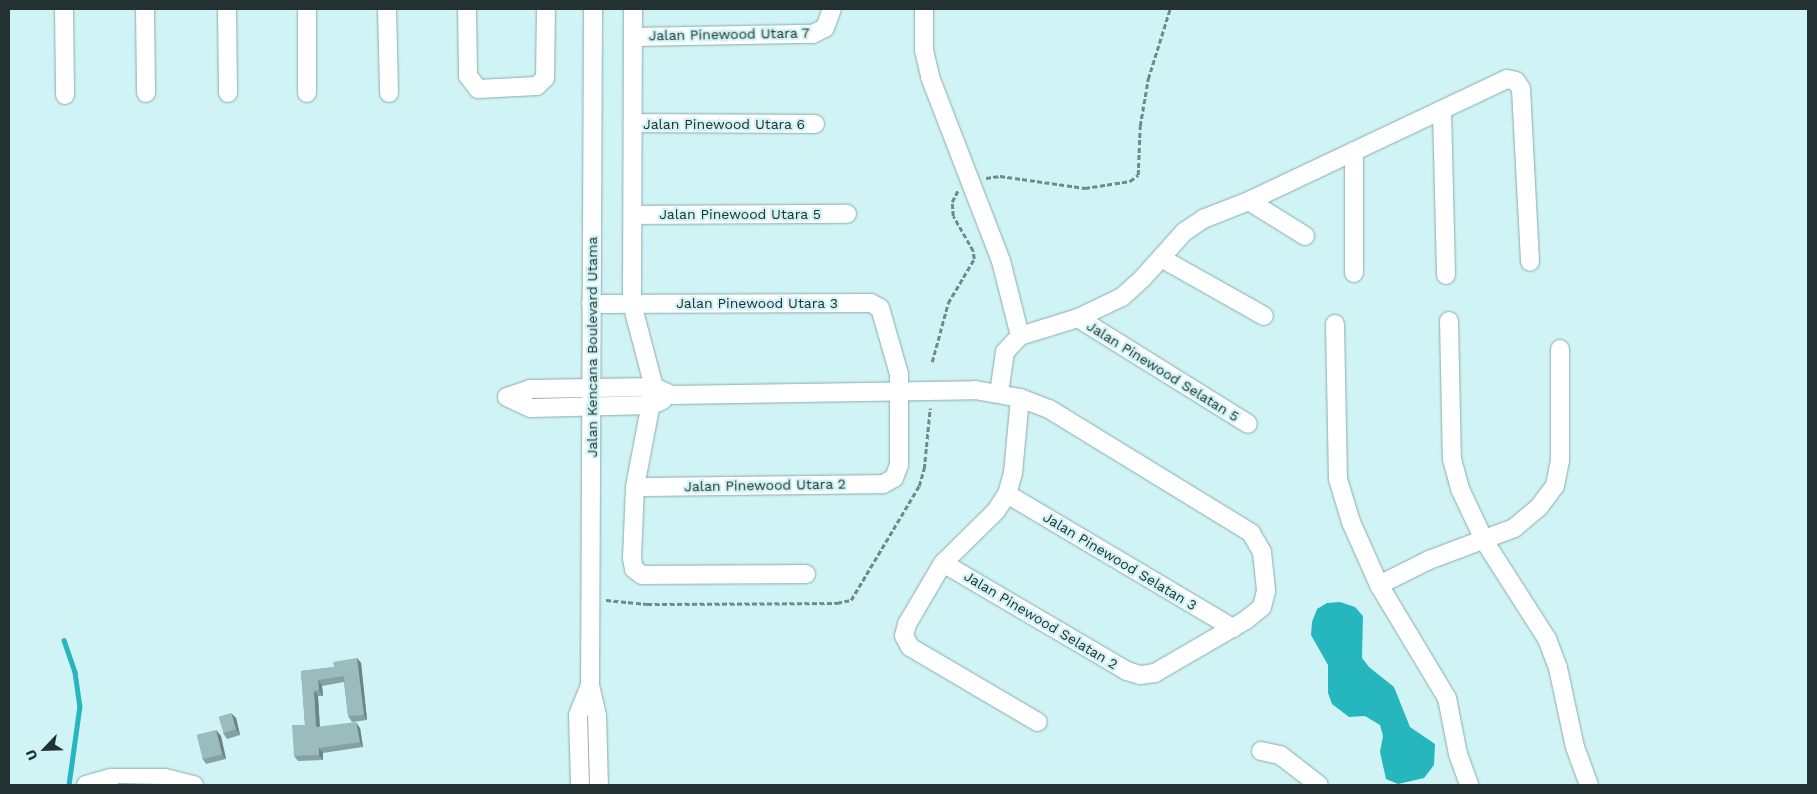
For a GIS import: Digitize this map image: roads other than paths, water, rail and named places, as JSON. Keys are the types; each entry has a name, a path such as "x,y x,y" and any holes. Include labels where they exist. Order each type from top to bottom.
{"street":[{"path":"64,9 65,95"},
{"path":"145,9 146,94"},
{"path":"227,9 228,93"},
{"path":"306,9 307,93"},
{"path":"387,9 389,93"},
{"path":"467,9 468,76 472,84 478,89 537,86 545,78 546,9"},
{"name":"Jalan Kencana Boulevard Utama","path":"593,9 593,388 590,685 597,715 599,785"},
{"path":"632,9 632,304 654,387 635,487 632,558 634,569 642,575 806,574"},
{"name":"Jalan Pinewood Utara 7","path":"632,37 813,34 825,28 832,9"},
{"path":"924,9 924,50 930,78 998,252 1020,336"},
{"path":"999,393 1005,352 1020,336 1078,318 1122,297 1184,232 1203,219 1249,202 1507,79 1516,81 1521,90 1530,262"},
{"path":"1442,110 1446,275"},
{"name":"Jalan Pinewood Utara 6","path":"633,123 815,124"},
{"path":"1354,152 1354,273"},
{"path":"1249,202 1305,236"},
{"name":"Jalan Pinewood Utara 5","path":"633,215 847,214"},
{"path":"1161,258 1264,316"},
{"name":"Jalan Pinewood Utara 3","path":"592,304 871,303 880,308 900,374 899,391"},
{"name":"Jalan Pinewood Selatan 5","path":"1078,318 1248,424"},
{"path":"1449,321 1452,459 1471,516 1485,542 1547,640 1558,668 1564,705 1589,785"},
{"path":"1335,324 1338,479 1351,522 1379,585 1447,698 1458,754 1468,785"},
{"path":"1379,585 1429,560 1485,542 1514,528 1539,507 1554,486 1560,461 1560,349"},
{"path":"672,395 652,405 531,408 507,397 530,389 654,387 672,395 899,391 999,393 1020,398 1049,410 1251,534 1262,552 1266,591 1262,607 1233,628"},
{"name":"Jalan Pinewood Utara 2","path":"635,487 883,484 894,478 899,465 899,391"},
{"path":"1020,398 1013,473 1008,494 996,511 943,562 907,624 904,636 910,647 1038,722"},
{"name":"Jalan Pinewood Selatan 3","path":"1008,494 1233,628"},
{"name":"Jalan Pinewood Selatan 2","path":"943,562 1127,671 1140,675 1155,673 1233,628"},
{"name":"Jalan Kencana Boulevard Utama","path":"580,785 578,715 590,685"},
{"path":"1261,751 1280,755 1319,785"},
{"path":"86,785 110,778 165,778 194,785"}],"water":[{"path":"1340,602 1355,607 1363,616 1362,658 1369,667 1394,687 1410,727 1435,744 1434,765 1424,778 1398,784 1386,779 1380,752 1383,736 1380,725 1365,716 1349,717 1332,704 1328,693 1328,665 1311,635 1312,622 1317,609 1327,603"}],"waterway":[{"path":"64,640 75,672 80,706 69,785"}]}
